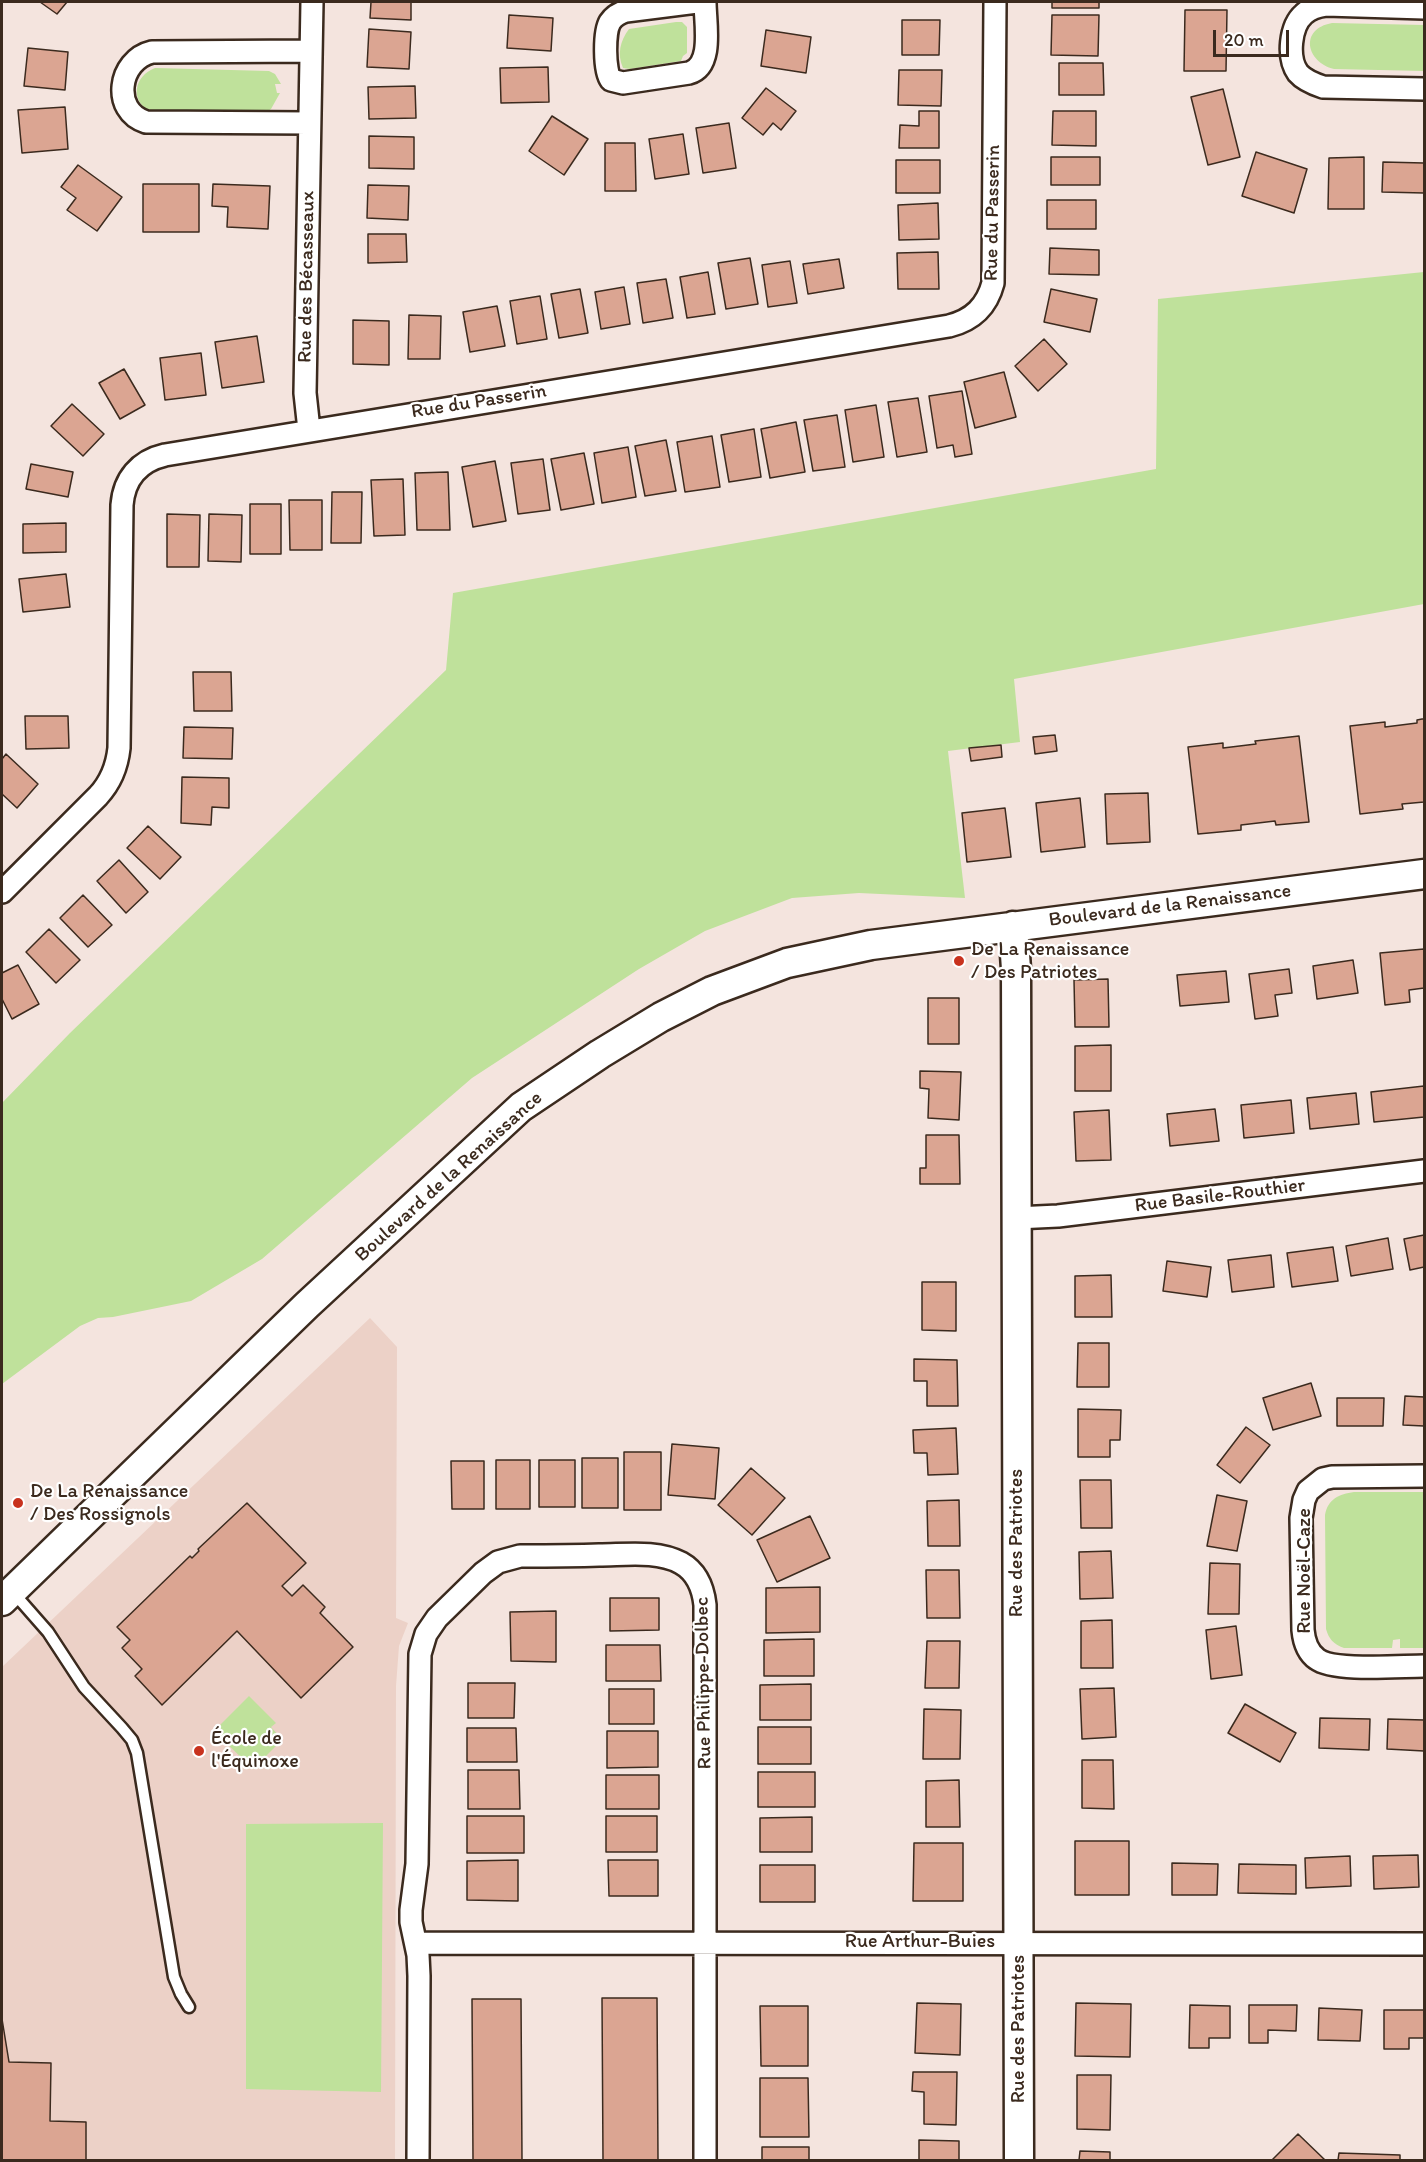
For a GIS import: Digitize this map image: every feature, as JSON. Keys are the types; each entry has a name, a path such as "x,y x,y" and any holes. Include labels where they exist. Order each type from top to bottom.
{"street":[{"name":"Rue des Bécasseaux","path":"309,430 305,393 312,2"},
{"path":"697,2 626,11 617,15 610,22 607,33 606,72 611,80 623,83 689,73 698,69 704,62 705,53 705,2"},
{"name":"Rue du Passerin","path":"2,892 98,796 109,782 116,766 119,748 122,496 129,479 140,466 156,457 309,430 949,326 965,321 983,305 993,283 995,2"},
{"path":"1425,8 1318,6 1309,10 1298,20 1292,49 1295,67 1299,74 1313,84 1323,87 1425,89"},
{"path":"309,123 146,122 129,111 123,92 124,78 129,66 139,57 152,52 310,51"},
{"name":"Boulevard de la Renaissance","path":"5,1590 521,1107 561,1079 661,1017 712,991 788,963 871,945 1425,874"},
{"name":"Rue des Patriotes","path":"1013,926 1016,969 1019,2160"},
{"name":"Rue Basile-Routhier","path":"1016,1218 1058,1216 1425,1171"},
{"name":"Rue Noël-Caze","path":"1425,1476 1347,1476 1323,1479 1308,1491 1301,1518 1303,1630 1306,1646 1310,1652 1317,1659 1333,1665 1425,1666"},
{"name":"Rue Philippe-Dolbec","path":"418,2160 419,1976 411,1910 417,1864 419,1664 422,1644 432,1625 483,1573 504,1559 520,1556 643,1555 664,1557 683,1564 697,1577 704,1593 706,1614 705,2160"},
{"name":"Rue Arthur-Buies","path":"416,1942 1425,1944"}],"lane":[{"path":"5,1590 48,1632 84,1687 132,1740 137,1753 174,1977 189,2007"}],"shaded area":[{"name":"École de l'Équinoxe","path":"370,1318 397,1347 396,1618 408,1623 399,1646 396,1686 395,2160 2,2160 2,1667"}],"green space":[{"path":"682,22 687,27 687,53 681,61 630,69 623,68 620,48 629,29"},
{"path":"1332,23 1424,25 1424,71 1334,69 1325,65 1312,53 1311,38 1321,26"},
{"path":"155,68 269,71 275,74 281,84 275,84 277,93 280,93 271,109 265,113 151,112 139,102 137,89 142,77"},
{"path":"1424,272 1424,604 1014,679 1020,742 948,751 965,898 859,893 792,898 705,931 639,969 472,1078 262,1259 191,1301 98,1318 80,1326 2,1384 2,1103 70,1033 446,670 453,593 1156,469 1158,299"},
{"path":"1354,1492 1424,1492 1424,1648 1400,1648 1400,1639 1393,1640 1392,1648 1344,1648 1334,1643 1329,1636 1326,1629 1325,1515 1335,1498"},
{"path":"249,1696 276,1723 271,1727 278,1735 273,1740 277,1745 253,1769 214,1731"},
{"path":"383,1823 381,2092 246,2089 246,1824"}],"building":[{"path":"40,2 67,2 57,14"},
{"path":"371,2 411,2 411,20 370,18"},
{"path":"1052,2 1099,2 1099,8 1052,8"},
{"path":"1185,10 1227,10 1226,71 1184,71"},
{"path":"509,15 553,18 551,51 507,48"},
{"path":"1052,15 1099,15 1098,56 1051,55"},
{"path":"902,20 940,20 939,55 902,55"},
{"path":"369,29 411,32 409,69 367,67"},
{"path":"766,30 811,37 806,73 761,66"},
{"path":"28,48 68,52 65,90 24,86"},
{"path":"1059,63 1103,63 1104,95 1059,95"},
{"path":"548,67 549,102 501,103 500,68"},
{"path":"899,70 942,70 941,106 898,105"},
{"path":"415,86 416,118 369,119 368,87"},
{"path":"766,88 796,111 781,130 773,123 763,135 742,118"},
{"path":"1223,89 1240,157 1208,165 1191,97"},
{"path":"65,107 68,149 22,153 18,110"},
{"path":"919,111 939,111 939,148 899,148 900,125 919,126"},
{"path":"1053,111 1096,111 1096,146 1052,145"},
{"path":"552,116 588,139 564,175 529,151"},
{"path":"729,123 736,168 703,173 696,128"},
{"path":"683,134 689,174 655,179 649,139"},
{"path":"369,136 414,137 414,169 369,168"},
{"path":"605,143 635,143 636,191 605,191"},
{"path":"1256,152 1307,169 1294,213 1242,196"},
{"path":"1051,157 1100,157 1100,185 1051,185"},
{"path":"1364,157 1364,209 1328,209 1329,158"},
{"path":"896,160 940,160 940,193 896,193"},
{"path":"1383,162 1424,163 1424,193 1382,192"},
{"path":"78,165 122,197 97,231 67,210 76,198 61,187"},
{"path":"143,184 199,184 199,232 143,232"},
{"path":"213,184 270,186 268,229 227,227 228,207 212,206"},
{"path":"368,185 409,186 408,220 367,218"},
{"path":"1047,200 1096,200 1096,229 1047,229"},
{"path":"938,203 939,239 899,240 898,205"},
{"path":"368,234 406,234 407,262 368,263"},
{"path":"1050,248 1099,250 1099,275 1049,274"},
{"path":"938,252 939,289 898,289 897,253"},
{"path":"750,258 758,304 726,309 718,263"},
{"path":"839,259 844,288 808,294 803,264"},
{"path":"790,261 797,303 768,307 762,265"},
{"path":"708,272 715,314 687,318 680,277"},
{"path":"666,279 673,318 643,323 637,283"},
{"path":"624,287 630,324 601,329 595,292"},
{"path":"580,289 588,333 559,338 551,294"},
{"path":"1051,289 1097,299 1090,332 1044,322"},
{"path":"540,296 547,339 517,344 510,301"},
{"path":"497,306 505,346 470,352 463,312"},
{"path":"409,315 441,316 440,359 408,359"},
{"path":"353,320 389,321 389,365 353,364"},
{"path":"257,336 264,382 222,388 215,342"},
{"path":"1044,339 1067,364 1038,391 1015,366"},
{"path":"201,353 206,395 165,400 160,358"},
{"path":"124,369 145,405 120,419 99,383"},
{"path":"1004,372 1016,417 975,428 964,382"},
{"path":"962,391 972,454 955,457 953,445 937,448 929,396"},
{"path":"918,398 927,452 897,457 888,402"},
{"path":"72,404 104,434 83,456 51,426"},
{"path":"876,405 884,457 853,462 845,410"},
{"path":"837,415 845,467 813,471 804,420"},
{"path":"796,422 805,472 770,478 761,429"},
{"path":"754,429 761,477 729,482 721,435"},
{"path":"712,436 720,487 685,492 677,442"},
{"path":"666,440 676,491 645,496 635,446"},
{"path":"628,447 636,497 602,503 594,453"},
{"path":"584,453 594,504 561,510 551,459"},
{"path":"543,459 550,510 518,514 511,463"},
{"path":"495,461 506,521 473,527 462,467"},
{"path":"31,464 73,472 68,497 26,489"},
{"path":"448,472 450,530 417,530 415,473"},
{"path":"403,479 405,535 374,536 371,480"},
{"path":"332,492 362,492 361,543 331,543"},
{"path":"289,500 322,500 322,550 290,550"},
{"path":"250,504 281,504 281,554 250,554"},
{"path":"167,514 200,515 199,567 167,567"},
{"path":"209,514 242,515 241,562 208,561"},
{"path":"66,523 66,552 23,553 23,524"},
{"path":"66,574 70,607 23,612 19,579"},
{"path":"193,672 231,672 232,711 194,711"},
{"path":"25,716 68,716 69,748 26,749"},
{"path":"1424,719 1424,802 1402,804 1403,809 1360,814 1350,726 1385,722 1385,727 1417,723 1417,720"},
{"path":"184,727 233,728 232,759 183,758"},
{"path":"1055,735 1057,751 1035,754 1033,737"},
{"path":"1299,736 1309,822 1276,825 1275,821 1241,825 1241,830 1198,834 1188,747 1223,743 1223,748 1256,744 1255,741"},
{"path":"1001,745 1002,757 971,761 969,748"},
{"path":"6,754 38,784 17,808 2,794 2,759"},
{"path":"182,777 229,778 229,808 212,807 211,825 181,823"},
{"path":"1148,793 1150,842 1107,844 1105,794"},
{"path":"1080,798 1085,847 1041,852 1036,803"},
{"path":"1005,808 1011,857 967,862 962,813"},
{"path":"148,826 181,857 160,879 127,848"},
{"path":"119,860 148,892 126,913 97,881"},
{"path":"83,895 112,925 88,947 60,918"},
{"path":"49,929 80,960 56,983 26,952"},
{"path":"1424,949 1424,988 1409,990 1410,1002 1385,1005 1380,953"},
{"path":"1353,960 1358,993 1317,999 1313,966"},
{"path":"18,965 39,1004 12,1019 2,999 2,973"},
{"path":"1289,969 1292,993 1275,995 1278,1016 1255,1019 1249,974"},
{"path":"1226,971 1229,1002 1180,1006 1177,975"},
{"path":"1108,979 1109,1027 1075,1027 1074,980"},
{"path":"928,998 959,998 959,1044 928,1044"},
{"path":"1111,1045 1111,1091 1075,1091 1075,1046"},
{"path":"920,1071 961,1072 959,1120 928,1118 929,1089 920,1088"},
{"path":"1424,1086 1424,1117 1374,1122 1371,1092"},
{"path":"1356,1093 1359,1124 1310,1129 1307,1098"},
{"path":"1291,1100 1294,1133 1244,1138 1241,1105"},
{"path":"1215,1109 1219,1141 1170,1146 1167,1114"},
{"path":"1109,1110 1111,1160 1076,1161 1074,1112"},
{"path":"926,1135 959,1135 960,1184 920,1184 920,1168 926,1168"},
{"path":"1424,1235 1424,1267 1410,1270 1404,1239"},
{"path":"1388,1238 1393,1269 1351,1276 1346,1246"},
{"path":"1333,1247 1338,1281 1292,1287 1287,1253"},
{"path":"1271,1255 1274,1287 1232,1292 1228,1260"},
{"path":"1167,1261 1211,1267 1207,1297 1163,1291"},
{"path":"1111,1275 1112,1317 1075,1317 1075,1276"},
{"path":"922,1282 956,1282 956,1331 922,1330"},
{"path":"1078,1343 1109,1343 1109,1387 1077,1387"},
{"path":"914,1359 957,1360 958,1406 927,1406 927,1381 914,1381"},
{"path":"1311,1383 1321,1416 1273,1430 1263,1398"},
{"path":"1405,1396 1424,1397 1424,1426 1403,1425"},
{"path":"1337,1398 1384,1398 1383,1426 1337,1426"},
{"path":"1078,1409 1121,1410 1120,1440 1110,1440 1110,1457 1078,1457"},
{"path":"1246,1427 1270,1445 1240,1483 1217,1465"},
{"path":"956,1428 958,1474 928,1475 927,1453 914,1453 913,1430"},
{"path":"672,1444 719,1448 715,1499 668,1495"},
{"path":"624,1452 661,1452 661,1510 624,1510"},
{"path":"582,1458 618,1458 618,1508 582,1508"},
{"path":"496,1460 530,1460 530,1509 496,1509"},
{"path":"539,1460 575,1460 575,1507 539,1507"},
{"path":"451,1461 484,1461 484,1509 452,1509"},
{"path":"751,1468 785,1498 752,1535 718,1505"},
{"path":"1080,1480 1111,1480 1112,1528 1081,1528"},
{"path":"1217,1495 1247,1501 1237,1551 1207,1546"},
{"path":"959,1500 960,1546 928,1546 927,1501"},
{"path":"247,1503 306,1563 282,1586 292,1596 303,1585 325,1607 320,1613 353,1647 301,1698 237,1631 162,1705 135,1676 142,1669 122,1648 130,1640 117,1627 190,1556 192,1558 199,1551 198,1549"},
{"path":"810,1516 830,1558 777,1582 757,1540"},
{"path":"1111,1551 1113,1598 1080,1599 1079,1552"},
{"path":"1210,1563 1240,1564 1239,1614 1208,1614"},
{"path":"926,1570 959,1570 960,1618 927,1618"},
{"path":"820,1587 820,1632 766,1633 766,1588"},
{"path":"610,1598 659,1598 659,1630 610,1631"},
{"path":"556,1611 556,1662 511,1661 510,1612"},
{"path":"1112,1620 1113,1668 1081,1668 1081,1621"},
{"path":"1236,1626 1242,1675 1211,1679 1206,1630"},
{"path":"814,1639 814,1676 764,1676 764,1640"},
{"path":"927,1641 960,1641 959,1688 925,1688"},
{"path":"606,1645 660,1645 661,1681 606,1681"},
{"path":"468,1683 515,1683 514,1718 468,1718"},
{"path":"811,1684 811,1720 760,1720 760,1685"},
{"path":"1114,1688 1116,1737 1082,1739 1080,1689"},
{"path":"609,1689 654,1689 654,1724 609,1724"},
{"path":"1245,1704 1296,1733 1280,1762 1228,1733"},
{"path":"924,1709 961,1710 960,1759 923,1759"},
{"path":"1320,1718 1370,1719 1369,1750 1319,1748"},
{"path":"1388,1719 1424,1720 1424,1751 1387,1749"},
{"path":"758,1727 811,1727 811,1764 758,1764"},
{"path":"467,1728 516,1728 517,1762 467,1762"},
{"path":"607,1731 658,1731 658,1767 607,1768"},
{"path":"1082,1760 1113,1760 1114,1809 1082,1808"},
{"path":"468,1770 519,1770 520,1809 468,1809"},
{"path":"758,1772 815,1772 815,1807 758,1807"},
{"path":"606,1775 659,1775 659,1809 606,1809"},
{"path":"959,1780 960,1827 926,1827 926,1781"},
{"path":"467,1816 524,1816 524,1853 467,1853"},
{"path":"606,1816 657,1816 657,1852 606,1852"},
{"path":"812,1817 812,1852 760,1852 760,1818"},
{"path":"1075,1841 1129,1841 1129,1895 1075,1895"},
{"path":"914,1843 963,1843 963,1901 913,1901"},
{"path":"1418,1855 1419,1887 1374,1889 1373,1856"},
{"path":"1350,1856 1351,1886 1306,1888 1305,1858"},
{"path":"518,1860 518,1901 467,1900 467,1861"},
{"path":"608,1860 658,1860 658,1896 609,1896"},
{"path":"1172,1863 1218,1864 1217,1895 1172,1895"},
{"path":"1239,1864 1296,1865 1296,1894 1238,1893"},
{"path":"760,1865 815,1865 815,1902 760,1902"},
{"path":"602,1998 657,1998 658,2160 603,2160"},
{"path":"472,1999 521,1999 522,2160 473,2160"},
{"path":"917,2003 961,2004 960,2055 915,2053"},
{"path":"1076,2003 1131,2004 1130,2057 1075,2056"},
{"path":"1190,2005 1230,2006 1230,2038 1209,2038 1209,2048 1189,2048"},
{"path":"1249,2005 1297,2005 1296,2031 1268,2030 1268,2043 1249,2043"},
{"path":"760,2006 808,2006 808,2066 761,2066"},
{"path":"1319,2008 1362,2010 1360,2041 1318,2040"},
{"path":"1384,2010 1424,2010 1424,2038 1409,2038 1409,2049 1384,2049"},
{"path":"2,2019 9,2062 51,2063 50,2121 86,2122 86,2160 2,2160"},
{"path":"913,2072 957,2072 956,2125 924,2124 924,2092 912,2091"},
{"path":"1077,2075 1111,2075 1110,2130 1077,2129"},
{"path":"760,2078 808,2078 809,2137 760,2137"},
{"path":"1298,2134 1325,2160 1272,2160"},
{"path":"919,2140 959,2141 959,2160 919,2160"},
{"path":"762,2147 809,2147 809,2160 762,2160"},
{"path":"1080,2151 1110,2152 1110,2160 1079,2160"},
{"path":"1339,2153 1400,2155 1400,2160 1338,2160"}],"place":[{"name":"De La Renaissance / Des Patriotes","path":"959,961"},
{"name":"De La Renaissance / Des Rossignols","path":"18,1503"},
{"name":"École de l'Équinoxe","path":"199,1751"}]}
